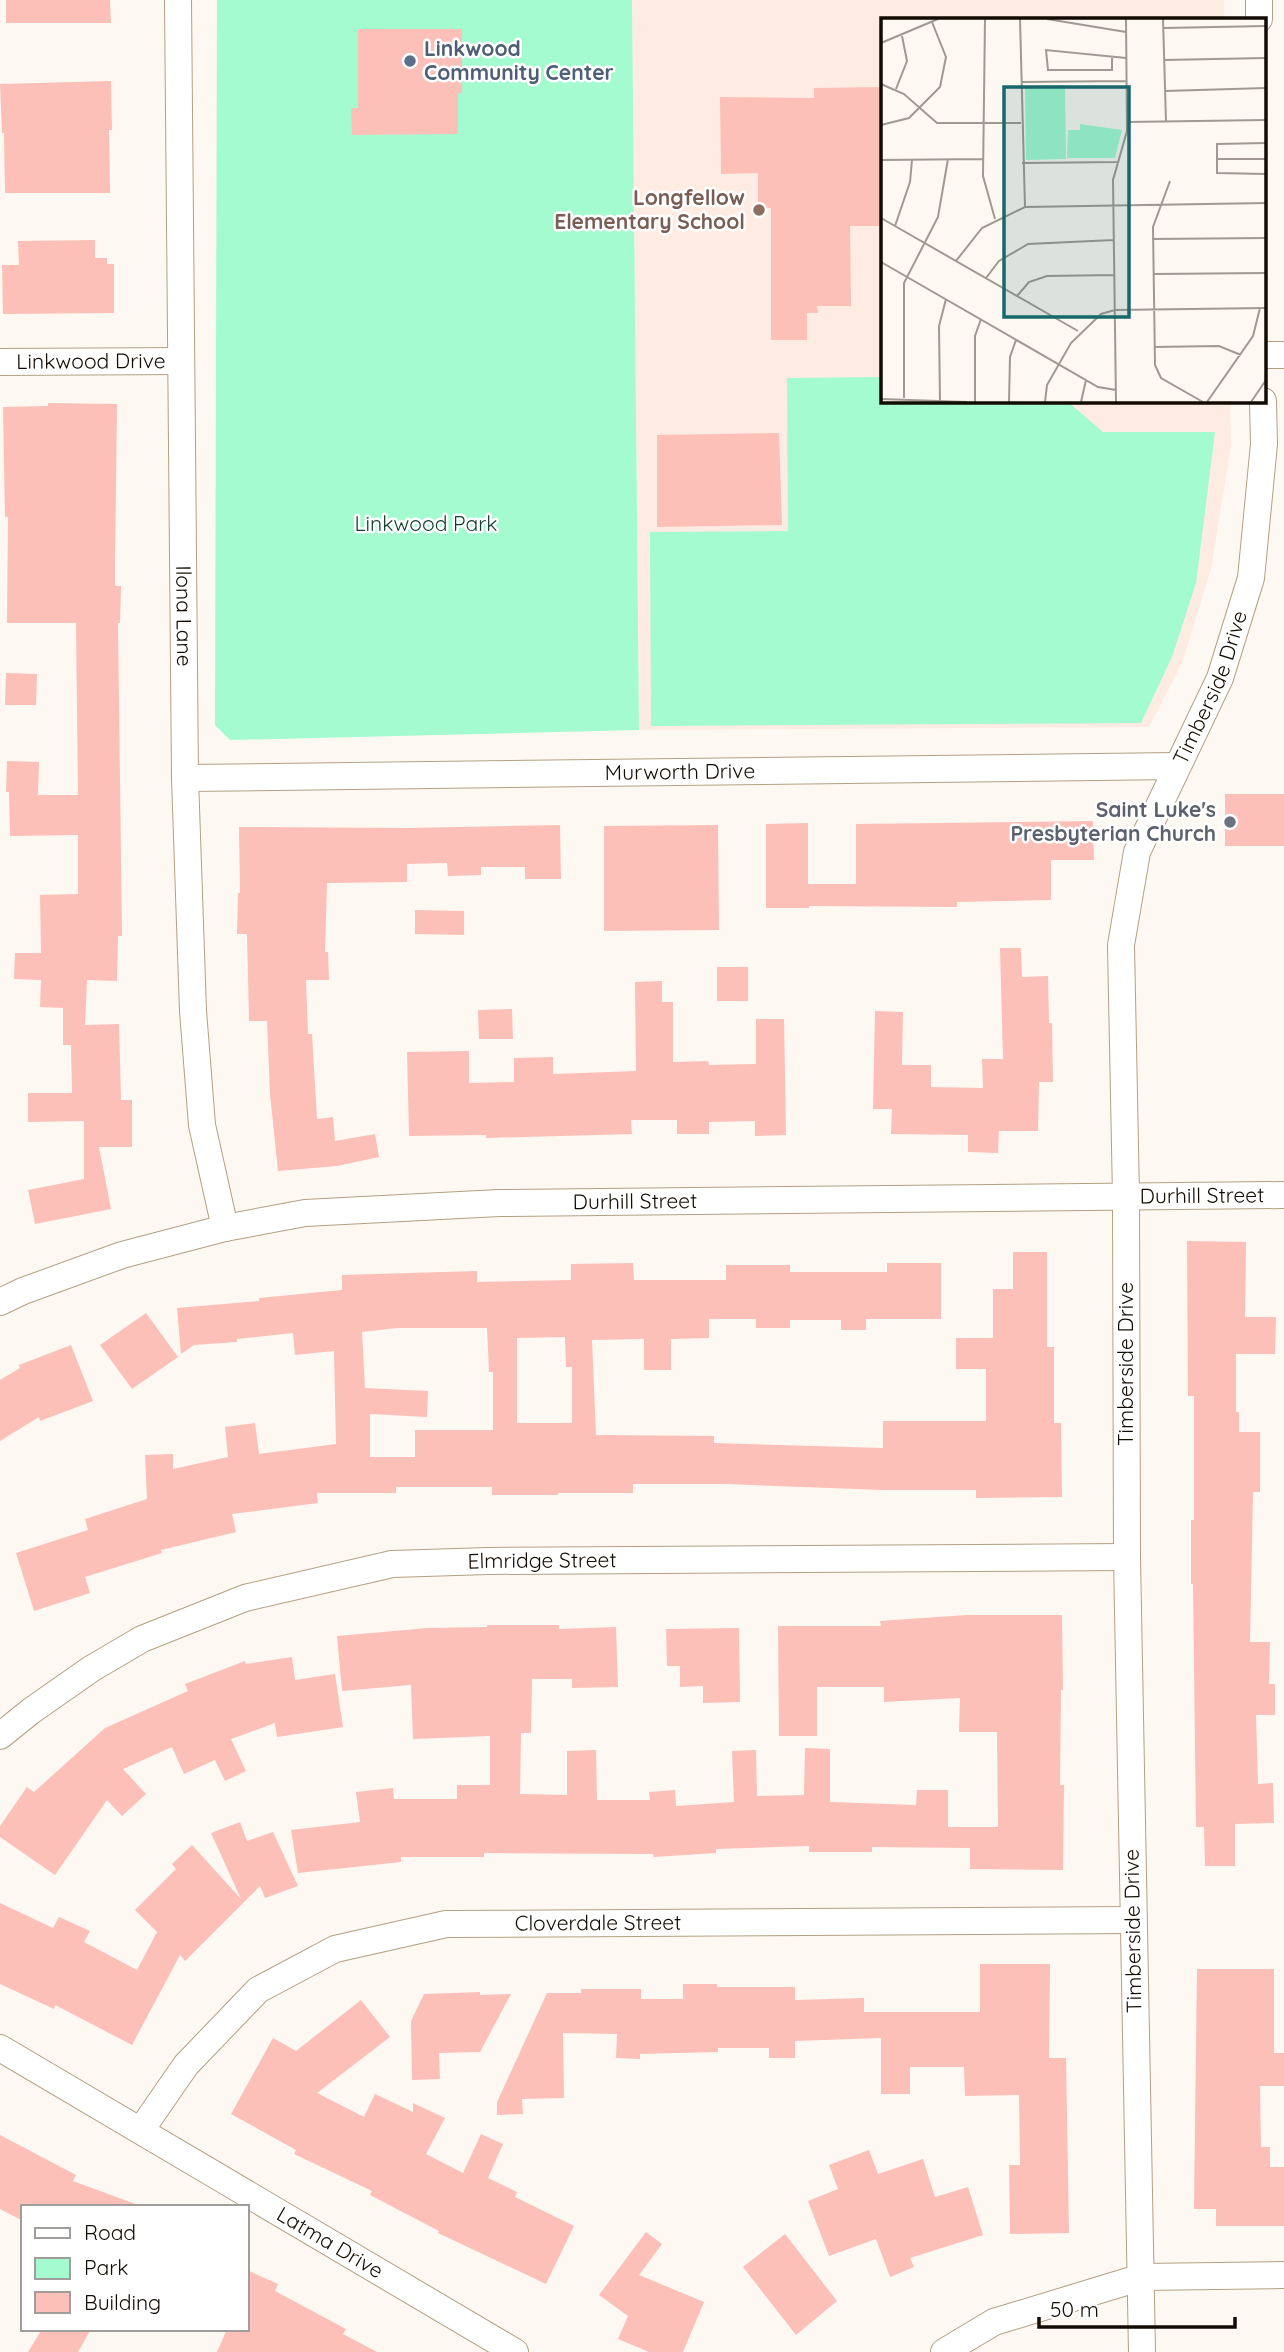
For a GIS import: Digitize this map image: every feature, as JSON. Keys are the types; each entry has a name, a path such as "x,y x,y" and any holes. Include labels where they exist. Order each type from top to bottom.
{"street":[{"name":"Ilona Lane","path":"178,0 185,778 193,1011 202,1125 225,1228"},
{"path":"1259,0 1259,18"},
{"path":"1266,355 1284,355"},
{"name":"Linkwood Drive","path":"0,362 181,361"},
{"name":"Timberside Drive","path":"1142,2352 1126,1557 1126,1196 1121,945 1137,852 1220,678 1251,578 1264,444 1263,402"},
{"name":"Murworth Drive","path":"185,778 1177,766"},
{"name":"Durhill Street","path":"0,1302 122,1255 225,1228 305,1213 499,1203 1284,1195"},
{"name":"Elmridge Street","path":"0,1736 91,1669 142,1639 246,1598 392,1564 1126,1557"},
{"name":"Cloverdale Street","path":"141,2130 186,2064 258,1990 335,1949 446,1924 1133,1920"},
{"name":"Latma Drive","path":"0,2048 515,2352"},
{"path":"944,2352 994,2322 1142,2277 1284,2275"}],"shaded area":[{"name":"Longfellow Elementary School","path":"632,0 1224,0 1224,18 881,18 881,402 1230,402 1231,445 1211,569 1182,663 1149,727 639,730"}],"green space":[{"name":"Linkwood Park","path":"217,0 632,0 639,730 230,740 215,725"},
{"path":"881,377 881,402 1068,402 1103,432 1215,432 1196,583 1172,657 1141,723 651,726 650,532 788,531 787,378"}],"building":[{"path":"6,0 110,0 111,23 6,23"},
{"name":"Linkwood Community Center","path":"358,29 462,29 462,93 458,93 458,134 352,135 351,108 358,108"},
{"path":"111,81 110,193 5,193 0,84"},
{"name":"Longfellow Elementary School","path":"881,87 881,226 850,226 851,306 817,306 818,313 807,313 807,340 771,340 771,208 758,208 758,173 721,174 720,97 814,98 814,88"},
{"path":"95,240 95,258 107,258 107,264 114,264 114,313 3,314 2,265 19,265 18,241"},
{"path":"48,403 117,404 115,586 121,586 118,623 122,936 118,936 117,981 87,980 85,1025 119,1024 121,1100 132,1100 132,1147 99,1147 111,1209 35,1224 28,1190 84,1179 84,1121 28,1122 28,1093 72,1093 71,1045 63,1045 63,1008 40,1007 41,980 14,979 15,953 41,953 40,895 78,894 78,835 10,836 9,792 6,792 7,761 39,762 38,795 78,795 76,623 7,623 8,517 5,517 3,407 48,406"},
{"path":"779,433 782,525 657,527 657,435"},
{"path":"6,673 37,674 36,705 5,705"},
{"path":"1225,794 1284,794 1284,846 1225,846"},
{"path":"1093,821 1094,860 1051,860 1051,900 957,902 957,907 766,908 766,824 808,823 808,884 856,884 856,824"},
{"path":"560,825 561,879 525,879 525,867 481,867 481,875 448,876 447,863 407,864 407,882 327,883 325,952 328,952 329,980 306,980 308,1034 312,1034 317,1119 333,1117 335,1141 375,1134 379,1157 337,1166 278,1171 270,1094 267,1021 249,1021 247,934 237,934 240,893 239,827"},
{"path":"718,825 719,930 604,931 604,826"},
{"path":"415,910 464,911 464,935 415,934"},
{"path":"1000,948 1021,948 1022,977 1048,976 1053,1082 1039,1082 1038,1131 999,1131 998,1153 968,1152 968,1135 891,1134 892,1109 873,1109 875,1011 903,1012 902,1065 931,1065 931,1087 983,1088 982,1059 1003,1059"},
{"path":"717,967 748,967 748,1001 717,1001"},
{"path":"662,981 662,1002 673,1002 673,1062 708,1061 709,1065 756,1064 756,1019 784,1019 786,1135 755,1136 755,1121 709,1122 709,1134 677,1134 677,1120 631,1120 632,1134 486,1138 486,1135 409,1136 407,1052 469,1051 469,1083 514,1082 514,1058 553,1057 553,1074 636,1071 635,982"},
{"path":"512,1009 513,1039 479,1039 478,1010"},
{"path":"1187,1241 1246,1242 1245,1317 1276,1317 1275,1354 1236,1354 1236,1412 1239,1412 1239,1432 1260,1432 1260,1492 1253,1492 1250,1642 1270,1642 1269,1684 1275,1684 1275,1715 1256,1715 1258,1784 1273,1783 1274,1823 1235,1824 1235,1866 1205,1866 1204,1827 1196,1827 1191,1584 1194,1396 1188,1396"},
{"path":"1013,1252 1047,1252 1047,1347 1054,1347 1054,1423 1061,1423 1062,1497 976,1498 976,1490 883,1490 726,1484 633,1484 633,1493 558,1495 492,1495 492,1487 396,1487 396,1493 317,1493 318,1503 232,1514 236,1532 161,1550 162,1553 85,1577 90,1593 34,1611 16,1553 88,1530 85,1519 147,1499 145,1455 173,1454 173,1469 228,1457 225,1427 255,1423 259,1454 336,1444 334,1351 295,1355 293,1333 237,1339 237,1342 194,1345 181,1354 177,1308 342,1290 342,1275 477,1271 477,1282 571,1280 571,1264 633,1263 634,1280 726,1280 726,1265 790,1265 790,1272 887,1272 887,1263 941,1263 941,1319 866,1319 866,1330 841,1330 841,1320 790,1320 790,1328 756,1328 756,1319 709,1319 709,1338 671,1339 671,1370 644,1370 644,1339 592,1340 596,1435 714,1436 714,1443 883,1448 883,1421 986,1421 986,1369 956,1369 956,1338 993,1338 993,1289 1013,1289","holes":["397,1328 487,1328 489,1372 493,1372 493,1430 415,1430 415,1457 370,1457 370,1414 427,1417 428,1391 365,1388 362,1332","565,1337 566,1367 572,1367 572,1423 517,1423 517,1338"]},
{"path":"146,1313 178,1357 132,1389 100,1345"},
{"path":"71,1345 93,1401 40,1421 39,1417 0,1441 0,1380 20,1368 19,1365"},
{"path":"966,1615 1062,1615 1060,1785 1064,1785 1063,1870 970,1869 970,1848 872,1847 872,1852 809,1852 809,1846 716,1849 716,1853 654,1857 653,1854 484,1853 484,1857 401,1857 401,1862 298,1873 291,1830 360,1822 356,1792 393,1788 394,1799 457,1799 457,1785 490,1785 490,1736 413,1739 411,1685 342,1691 337,1636 428,1628 487,1625 559,1625 559,1629 616,1627 618,1687 572,1688 572,1679 532,1679 531,1733 521,1733 520,1794 567,1795 567,1751 596,1750 597,1800 650,1800 649,1792 675,1790 676,1806 734,1802 732,1751 756,1750 757,1796 804,1795 805,1748 830,1749 830,1802 916,1805 917,1790 948,1790 948,1827 998,1827 997,1732 959,1732 960,1698 884,1702 884,1687 817,1687 817,1736 779,1736 778,1626 881,1626 880,1621"},
{"path":"739,1628 740,1702 703,1703 703,1686 680,1687 680,1666 667,1666 666,1629"},
{"path":"292,1657 295,1680 335,1674 343,1727 277,1737 275,1723 231,1739 246,1771 225,1781 215,1760 184,1774 172,1747 123,1769 146,1794 122,1816 107,1800 55,1875 0,1837 0,1826 27,1787 34,1792 105,1728 188,1691 185,1684 245,1661 246,1664"},
{"path":"240,1822 247,1841 273,1832 298,1886 265,1898 260,1886 185,1961 180,1955 132,2045 55,2005 54,2009 0,1984 0,1903 53,1928 59,1917 90,1931 84,1942 137,1970 157,1932 135,1910 176,1869 172,1864 192,1845 241,1899 211,1833"},
{"path":"980,1964 1050,1964 1049,2058 1066,2058 1069,2233 1010,2234 1009,2165 1020,2165 1019,2095 965,2096 964,2067 910,2067 910,2094 881,2094 881,2038 795,2041 795,2058 769,2058 769,2048 718,2048 718,2052 640,2054 640,2059 616,2058 617,2034 563,2033 564,2098 522,2099 523,2114 497,2115 497,2102 547,1993 581,1993 581,1989 641,1989 641,1999 683,1999 683,1984 795,1987 795,2000 864,1998 864,2012 980,2012"},
{"path":"1197,1969 1274,1969 1274,2053 1284,2053 1284,2086 1260,2086 1261,2147 1270,2147 1270,2167 1284,2167 1284,2226 1216,2226 1216,2209 1194,2209"},
{"path":"480,1992 480,1995 511,1994 480,2052 439,2053 440,2079 412,2080 411,2021 424,1994"},
{"path":"361,2000 390,2037 317,2093 364,2117 375,2094 413,2112 413,2103 445,2118 426,2154 463,2173 481,2134 503,2144 488,2178 517,2192 515,2197 574,2226 546,2284 438,2233 439,2231 370,2195 372,2191 294,2154 296,2150 231,2114 273,2038 296,2051"},
{"path":"0,2135 76,2175 73,2181 138,2205 21,2205 21,2220 0,2209"},
{"path":"869,2150 878,2174 923,2159 935,2197 968,2187 983,2235 910,2258 914,2267 890,2277 876,2239 829,2256 808,2201 838,2189 829,2165"},
{"path":"646,2232 662,2244 639,2275 704,2302 683,2352 649,2352 618,2339 628,2316 599,2295"},
{"path":"785,2234 837,2301 796,2335 743,2267"},
{"path":"248,2270 278,2284 275,2291 346,2329 343,2334 377,2352 217,2352 226,2331 248,2331"},
{"path":"41,2331 90,2331 78,2352 28,2352"}],"place":[{"name":"Linkwood Community Center","path":"410,61"},
{"name":"Longfellow Elementary School","path":"759,210"},
{"name":"Saint Luke's Presbyterian Church","path":"1230,822"}]}
